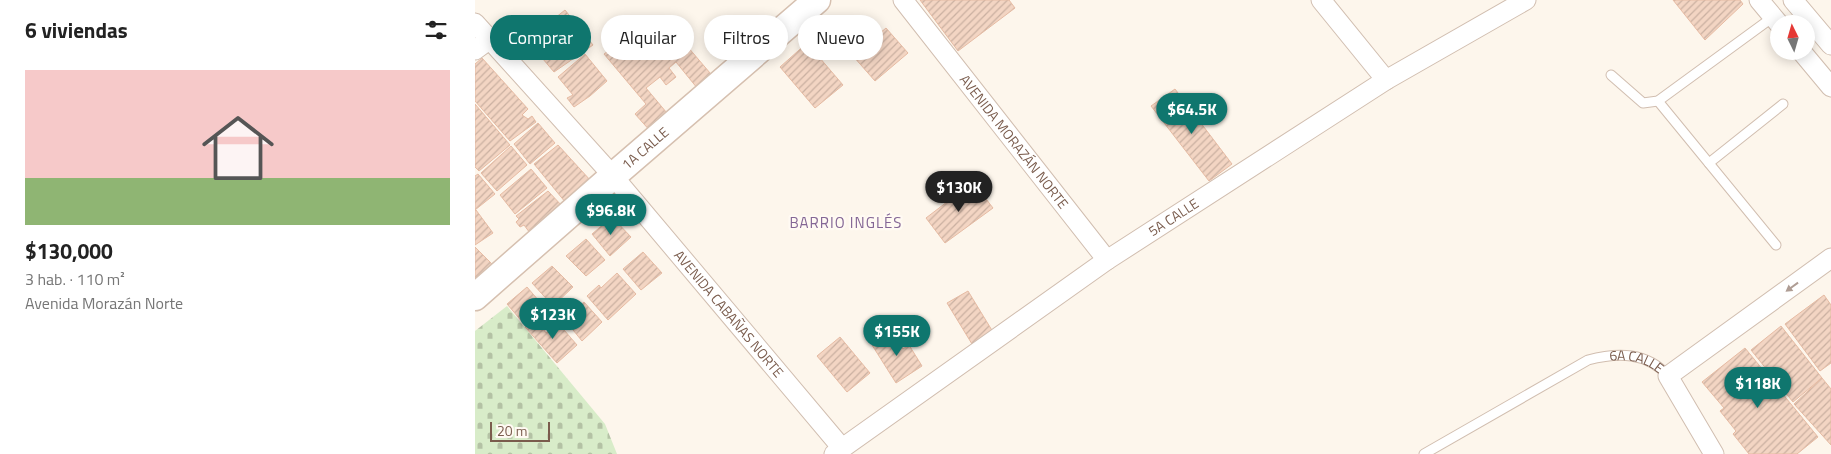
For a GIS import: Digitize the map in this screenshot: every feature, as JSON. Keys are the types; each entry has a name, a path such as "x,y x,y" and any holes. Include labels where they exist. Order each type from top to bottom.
{"street":[{"name":"1A CALLE","path":"475,298 817,0"},
{"name":"AVENIDA MORAZÁN NORTE","path":"903,0 1107,260"},
{"path":"1321,0 1386,80"},
{"name":"5A CALLE","path":"838,451 1107,260 1386,80 1526,0"},
{"path":"1759,0 1771,15"},
{"path":"1793,0 1831,45"},
{"name":"AVENIDA CABAÑAS NORTE","path":"475,23 482,44 613,176 838,451"},
{"path":"1808,60 1831,88"},
{"name":"6A CALLE","path":"1668,376 1831,258"},
{"path":"1668,376 1714,454"}],"lane":[{"path":"1611,75 1643,103 1658,101 1770,25"},
{"path":"1658,101 1776,245"},
{"path":"1709,163 1783,104"},
{"name":"6A CALLE","path":"1424,454 1589,360 1605,356 1633,355 1645,358 1655,364 1668,376"}],"green space":[{"path":"507,306 605,424 617,454 475,454 475,331"}],"building":[{"path":"920,0 1009,0 1015,8 958,51"},
{"path":"1673,0 1740,0 1743,4 1705,40"},
{"path":"565,10 569,15 559,15"},
{"path":"886,28 908,53 875,81 857,60 883,60 883,31"},
{"path":"798,51 798,60 822,60 843,85 815,108 780,67"},
{"path":"694,54 716,80 702,94 676,62 669,68 676,77 666,85 660,77 646,88 672,119 652,133 635,114 646,104 609,60 694,60"},
{"path":"482,58 528,109 522,115 528,119 532,116 536,122 510,141 475,101 475,64"},
{"path":"544,60 571,60 554,72"},
{"path":"578,60 590,60 607,81 574,107 567,98 573,95 558,77"},
{"path":"1175,89 1232,164 1209,181 1151,106"},
{"path":"475,104 510,145 479,171 475,167"},
{"path":"538,123 555,143 530,164 514,144"},
{"path":"558,145 591,181 566,203 534,164"},
{"path":"511,146 527,165 497,191 481,173"},
{"path":"531,169 547,188 515,214 500,195"},
{"path":"478,174 495,194 475,210 475,176"},
{"path":"973,182 993,208 945,243 926,218"},
{"path":"548,191 563,207 530,233 524,225 520,227 516,222 519,219 516,216"},
{"path":"475,211 493,233 475,245"},
{"path":"612,217 631,237 610,256 592,234"},
{"path":"586,239 605,260 586,276 566,256"},
{"path":"475,247 494,266 475,280"},
{"path":"643,252 662,273 641,290 623,269"},
{"path":"552,266 573,287 553,306 532,283"},
{"path":"617,273 636,294 608,320 587,296 599,285 601,288"},
{"path":"527,287 545,308 525,325 507,304"},
{"path":"968,291 993,332 972,344 947,303"},
{"path":"1824,295 1831,305 1831,363 1820,371 1785,324"},
{"path":"584,302 602,322 582,341 564,319"},
{"path":"536,319 546,333 558,323 577,345 557,363 525,327"},
{"path":"1781,326 1822,378 1793,402 1751,350"},
{"path":"892,332 903,349 909,345 922,366 896,383 872,345"},
{"path":"840,337 870,373 847,392 817,356"},
{"path":"1745,348 1818,437 1797,454 1749,454 1733,434 1736,431 1720,411 1724,408 1702,382"},
{"path":"1822,378 1831,389 1831,445 1794,404"}],"district":[{"name":"BARRIO INGLÉS","path":"846,223"}]}
